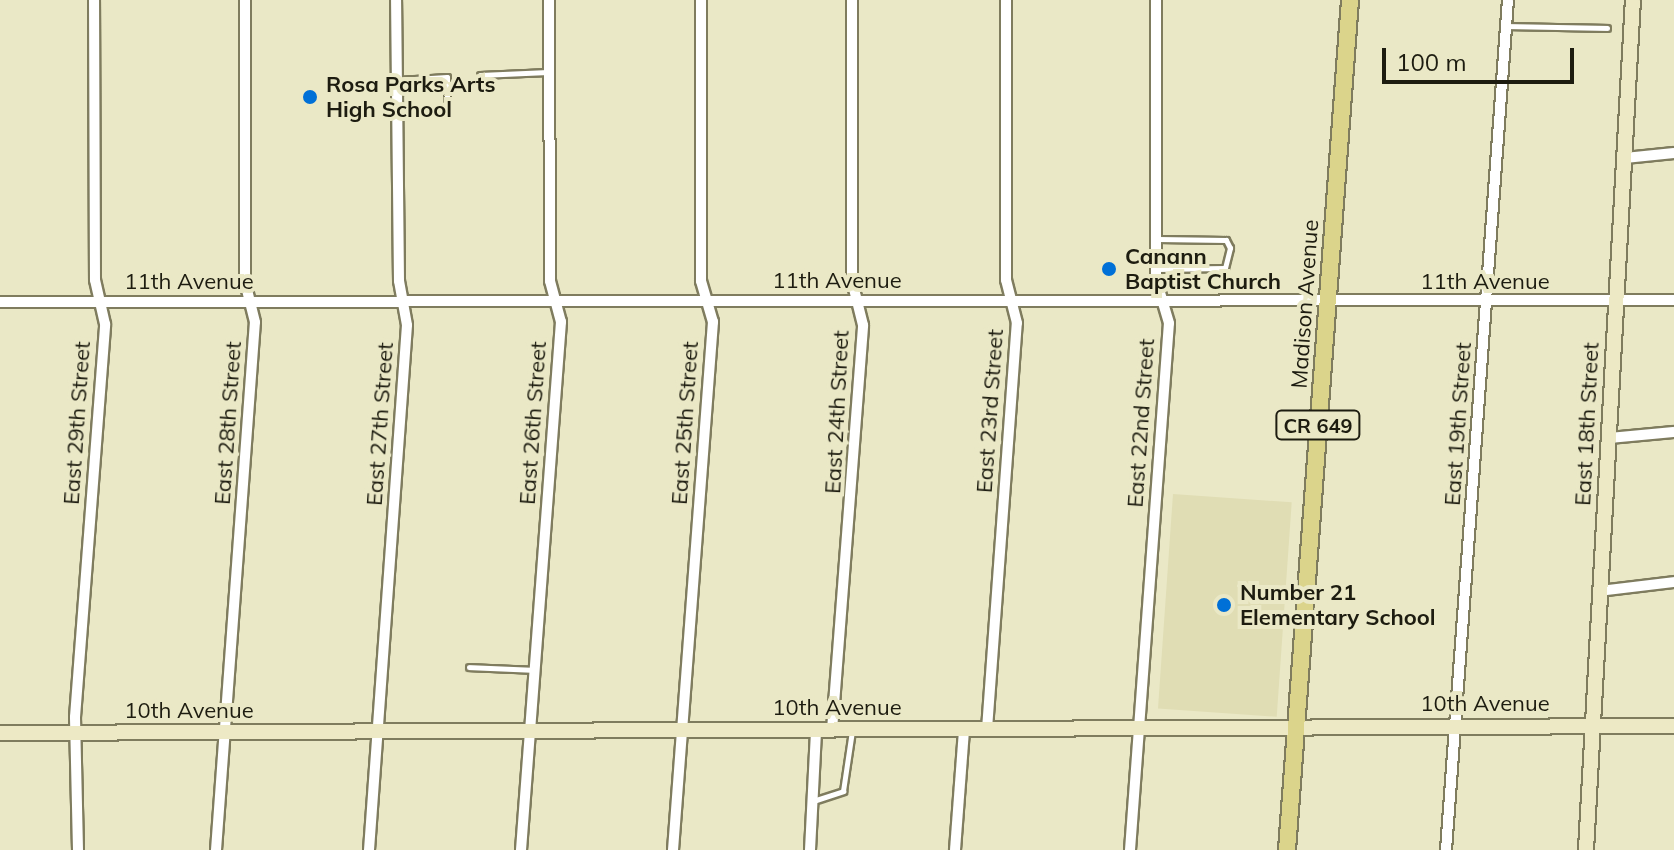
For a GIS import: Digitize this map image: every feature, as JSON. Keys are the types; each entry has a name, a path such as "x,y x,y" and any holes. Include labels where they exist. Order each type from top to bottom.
{"main road":[{"name":"Madison Avenue","path":"1287,850 1350,0"},
{"name":"East 18th Street","path":"1586,850 1633,0"},
{"name":"10th Avenue","path":"0,733 1674,726"}],"street":[{"name":"East 29th Street","path":"78,850 76,733 105,324 100,302 94,0"},
{"name":"East 28th Street","path":"216,850 255,322 250,302 245,0"},
{"name":"East 27th Street","path":"369,850 407,325 403,301 396,0"},
{"name":"East 26th Street","path":"521,850 561,322 556,301 549,0"},
{"name":"East 25th Street","path":"673,850 713,322 706,301 701,0"},
{"name":"East 24th Street","path":"832,730 857,435 863,325 857,301 852,0"},
{"name":"East 23rd Street","path":"987,729 1017,323 1011,302 1006,0"},
{"name":"East 22nd Street","path":"1130,850 1169,323 1156,269 1156,0"},
{"name":"East 19th Street","path":"1446,850 1508,0"},
{"path":"1625,158 1674,153"},
{"name":"11th Avenue","path":"0,302 1674,300"},
{"path":"1609,438 1674,432"},
{"path":"1599,591 1674,582"},
{"path":"955,850 964,729"},
{"path":"810,850 816,730"}],"lane":[{"path":"1506,26 1607,28"},
{"path":"480,75 549,72"},
{"path":"397,80 447,77 447,112"},
{"path":"1156,239 1226,240 1230,248 1225,268 1156,269"},
{"path":"469,667 534,670"},
{"path":"812,801 843,791 852,730"}],"shaded area":[{"name":"Number 21 Elementary School","path":"1173,494 1292,502 1277,717 1158,708"}],"place":[{"name":"Rosa Parks Arts High School","path":"310,97"},
{"name":"Canann Baptist Church","path":"1109,269"},
{"name":"Number 21 Elementary School","path":"1224,605"}]}
